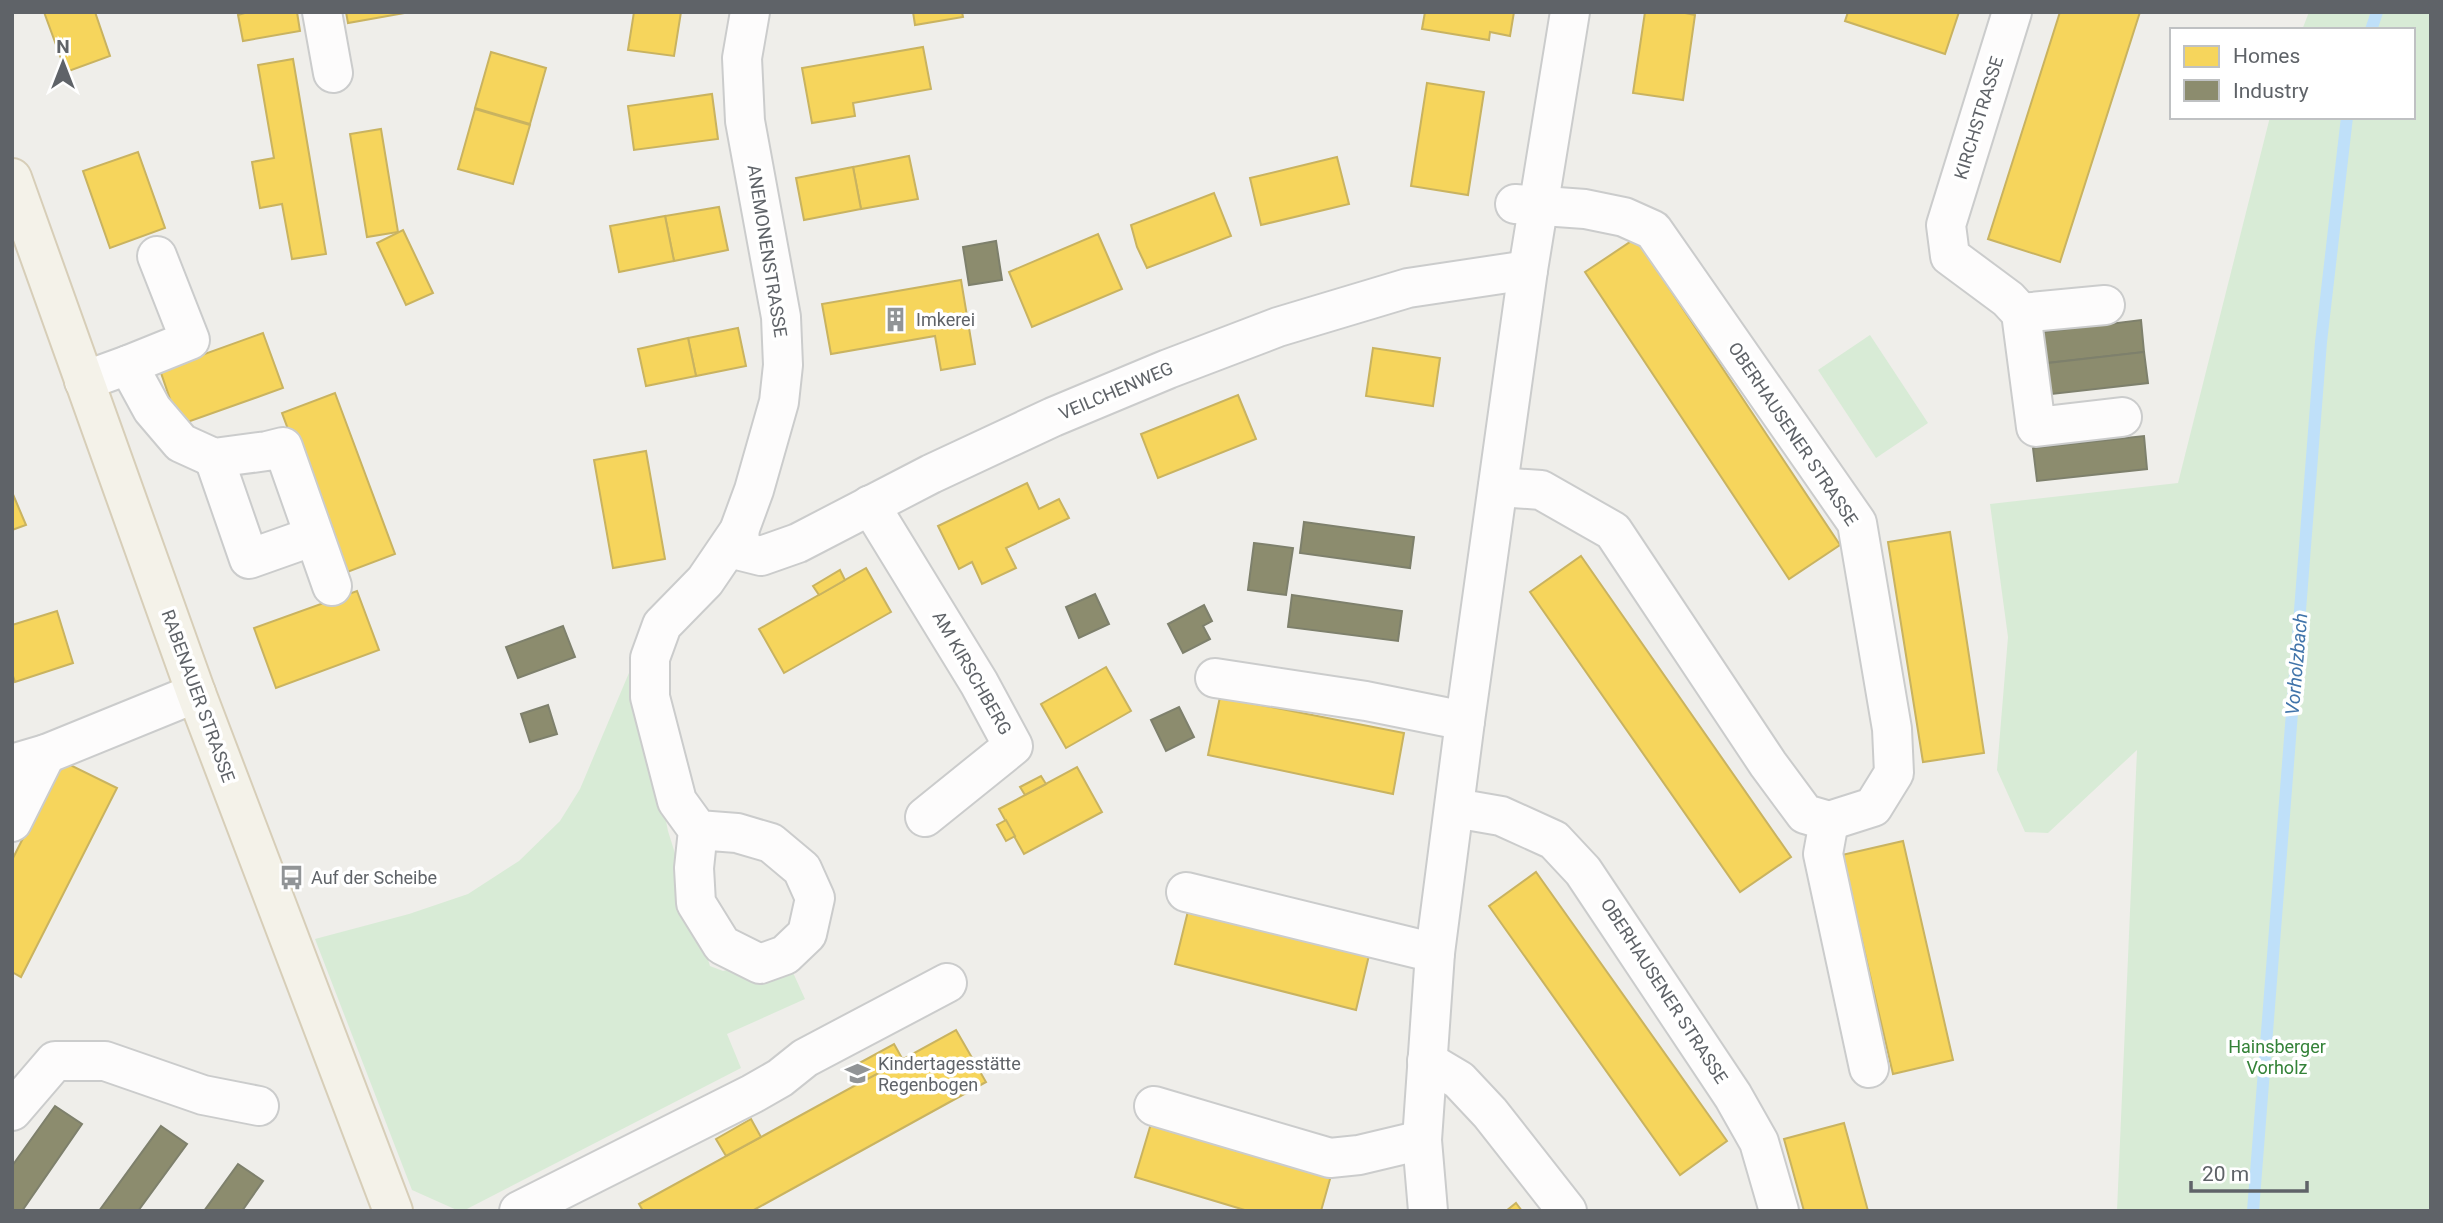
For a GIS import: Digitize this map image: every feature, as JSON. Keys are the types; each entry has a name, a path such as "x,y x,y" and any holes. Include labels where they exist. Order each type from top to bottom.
{"main road":[{"name":"RABENAUER STRASSE","path":"12,178 195,693 393,1211"}],"street":[{"path":"322,12 333,73"},
{"name":"ANEMONENSTRASSE","path":"698,830 677,801 650,697 650,658 662,625 705,581 739,531 779,402 783,365 781,317 745,121 742,58 750,12"},
{"path":"1428,1211 1422,1140 1435,953 1528,270 1527,205 1570,12"},
{"name":"KIRCHSTRASSE","path":"2012,12 1946,225 1950,256 2008,299 2021,313"},
{"name":"OBERHAUSENER STRASSE","path":"1527,205 1585,209 1624,217 1653,230 1857,523 1892,729 1894,773 1873,807 1829,821"},
{"path":"84,381 190,340 157,256"},
{"name":"VEILCHENWEG","path":"739,531 741,551 761,556 797,543 1053,417 1278,327 1408,288 1528,270"},
{"path":"2105,305 2021,313 2036,426 2122,417"},
{"path":"128,365 152,409 181,443 214,458 283,447 332,586"},
{"path":"214,458 249,559 314,536"},
{"path":"1498,487 1541,490 1613,531 1768,764 1805,814 1829,821 1823,854 1870,1068"},
{"name":"AM KIRSCHBERG","path":"870,505 979,683 1013,746 925,817"},
{"path":"1215,678 1366,701 1465,721"},
{"path":"12,822 29,759 195,693"},
{"name":"OBERHAUSENER STRASSE","path":"1455,808 1501,816 1554,840 1583,871 1733,1097 1759,1142 1779,1211"},
{"path":"1186,892 1435,953"},
{"path":"519,1211 752,1094 780,1078 805,1058 947,983"},
{"path":"12,1111 55,1061 105,1061 203,1095 259,1105"},
{"path":"1427,1061 1459,1080 1475,1097 1567,1211"},
{"path":"1154,1105 1330,1158 1381,1151 1422,1140"}],"green space":[{"name":"Hainsberger Vorholz","path":"2309,12 2431,12 2431,1211 2117,1211 2137,750 2048,833 2025,832 1997,770 2008,637 1990,504 2178,483 2269,119 2415,119 2415,28 2303,28"},
{"path":"1870,335 1928,423 1876,458 1818,370"},
{"path":"634,661 668,831 710,966 723,971 785,955 805,999 727,1034 741,1068 459,1211 412,1190 315,939 409,914 468,894 519,861 560,821 580,789"}],"building: Homes":[{"path":"44,12 95,12 110,56 66,72"},
{"path":"248,12 297,12 300,31 243,41 238,15"},
{"path":"346,12 405,12 405,13 348,23"},
{"path":"634,12 681,12 674,56 628,50"},
{"path":"913,12 962,12 963,17 915,25"},
{"path":"1425,12 1514,12 1510,36 1490,32 1489,40 1422,29"},
{"path":"1645,12 1695,15 1683,100 1633,93"},
{"path":"1848,12 1959,12 1945,54 1845,21"},
{"path":"2060,12 2140,12 2060,262 1988,239"},
{"path":"923,47 931,89 853,103 855,116 812,123 802,68"},
{"path":"491,52 546,68 530,124 475,108"},
{"path":"293,59 326,254 292,259 282,204 260,208 252,162 274,158 258,65"},
{"path":"1427,83 1484,92 1468,195 1411,186"},
{"path":"712,94 718,139 634,150 628,106"},
{"path":"475,109 530,125 513,184 458,169"},
{"path":"381,129 398,232 367,237 350,134"},
{"path":"138,152 165,228 110,248 83,171"},
{"path":"909,156 918,199 861,209 853,167"},
{"path":"1337,157 1349,204 1261,225 1250,178"},
{"path":"853,167 861,209 804,220 796,178"},
{"path":"1214,193 1231,236 1147,268 1131,225"},
{"path":"719,207 728,250 674,261 665,216"},
{"path":"665,216 674,261 619,272 610,226"},
{"path":"403,230 433,293 406,305 377,243"},
{"path":"1098,234 1122,289 1032,327 1009,272"},
{"path":"1636,238 1840,545 1789,579 1585,272"},
{"name":"Imkerei","path":"961,280 975,364 941,370 935,336 831,354 822,304"},
{"path":"738,328 746,366 696,376 688,338"},
{"path":"263,333 283,388 179,425 160,370"},
{"path":"688,338 696,376 646,386 638,349"},
{"path":"1373,348 1440,358 1433,406 1366,396"},
{"path":"335,393 395,554 342,574 282,413"},
{"path":"1238,395 1256,439 1158,478 1141,434"},
{"path":"646,451 665,559 613,568 594,460"},
{"path":"1027,483 1039,509 1059,499 1069,518 1006,548 1016,568 982,584 972,562 959,569 938,526"},
{"path":"12,492 26,525 12,530"},
{"path":"1950,532 1984,753 1923,762 1888,542"},
{"path":"1581,556 1791,857 1740,892 1530,592"},
{"path":"866,568 891,612 784,673 759,629"},
{"path":"840,570 845,580 819,595 813,586"},
{"path":"357,591 379,650 276,688 254,628"},
{"path":"57,611 73,663 15,682 12,673 12,625"},
{"path":"1106,667 1131,711 1066,748 1041,704"},
{"path":"1220,697 1404,733 1393,794 1208,755"},
{"path":"62,761 117,788 21,977 12,972 12,860"},
{"path":"1077,767 1102,812 1024,854 999,809"},
{"path":"1041,776 1046,784 1025,795 1020,787"},
{"path":"1006,820 1015,836 1006,841 997,825"},
{"path":"1903,841 1953,1060 1893,1074 1842,855"},
{"path":"1536,872 1727,1141 1680,1175 1489,906"},
{"path":"1189,907 1370,951 1356,1010 1175,964"},
{"path":"956,1030 986,1082 752,1211 643,1211 639,1204"},
{"path":"894,1044 903,1060 862,1082 854,1066"},
{"path":"1153,1117 1332,1172 1321,1211 1248,1211 1135,1177"},
{"path":"751,1119 761,1137 726,1156 716,1139"},
{"path":"1844,1123 1868,1211 1804,1211 1784,1139"},
{"path":"1516,1203 1522,1211 1506,1211"}],"building: Industry":[{"path":"996,241 1002,280 969,285 963,247"},
{"path":"2141,320 2144,352 2039,364 2036,333"},
{"path":"2144,352 2148,383 2043,395 2039,364"},
{"path":"2144,436 2147,469 2037,481 2033,448"},
{"path":"1304,522 1414,537 1410,568 1300,553"},
{"path":"1254,543 1293,548 1286,595 1248,590"},
{"path":"1095,594 1109,624 1079,638 1066,607"},
{"path":"1292,595 1402,611 1398,641 1288,627"},
{"path":"1204,605 1212,621 1203,626 1210,639 1183,653 1168,624"},
{"path":"563,626 575,657 518,678 506,647"},
{"path":"548,705 557,734 530,742 521,714"},
{"path":"1179,707 1194,737 1166,751 1151,720"},
{"path":"55,1106 82,1124 22,1211 12,1211 12,1166"},
{"path":"161,1126 187,1144 138,1211 99,1211"},
{"path":"238,1164 263,1181 242,1211 204,1211"}],"waterway":[{"name":"Vorholzbach","path":"2372,28 2377,12"},
{"name":"Vorholzbach","path":"2253,1211 2321,342 2347,119"}],"place":[{"name":"Imkerei","path":"896,320"},
{"name":"Auf der Scheibe","path":"291,878"},
{"name":"Kindertagesstätte Regenbogen","path":"858,1074"}]}
